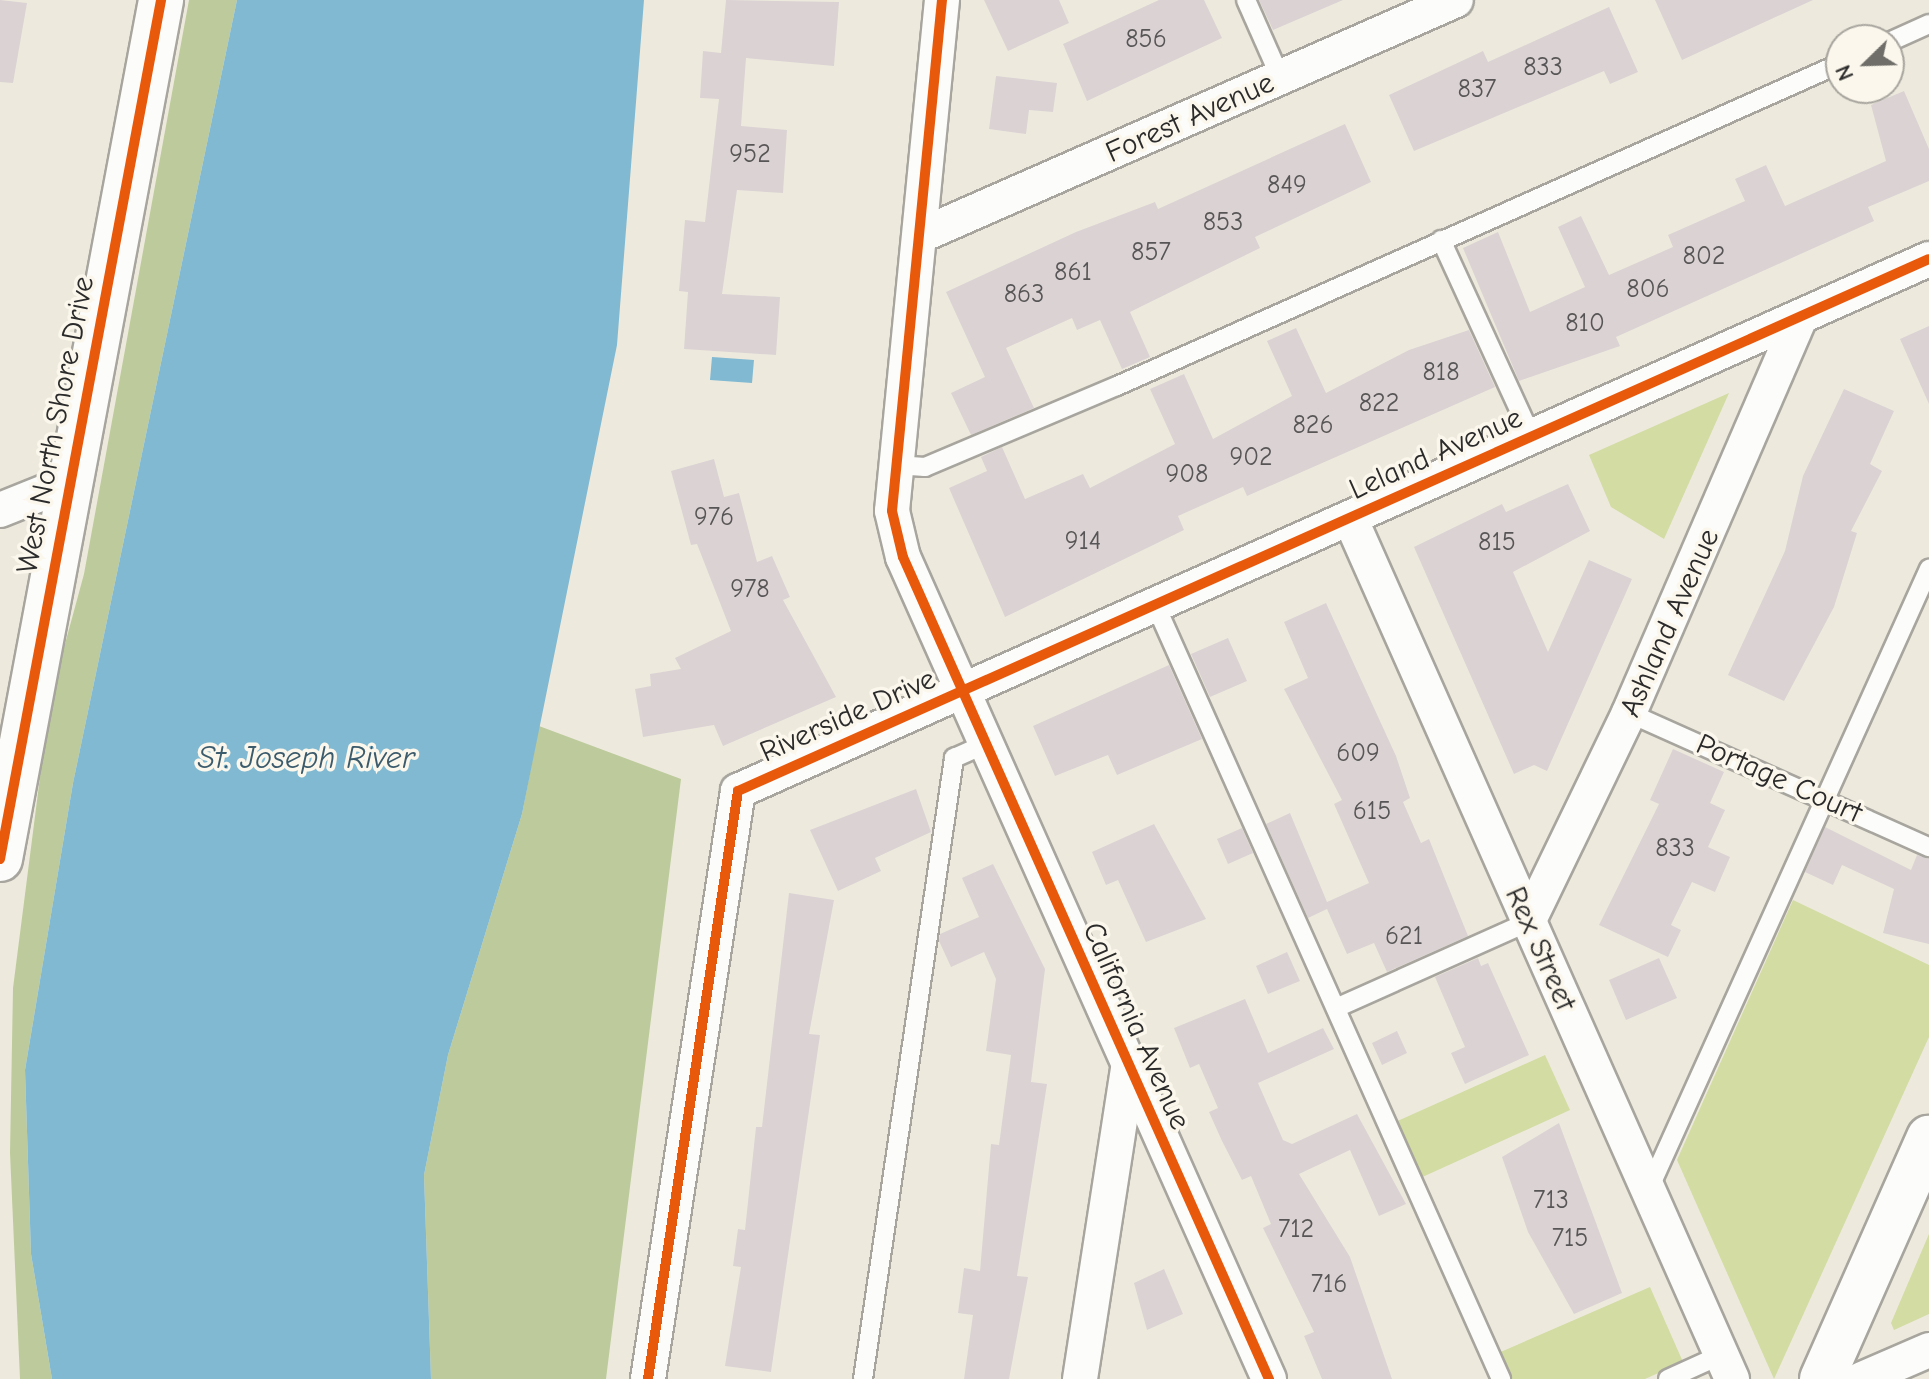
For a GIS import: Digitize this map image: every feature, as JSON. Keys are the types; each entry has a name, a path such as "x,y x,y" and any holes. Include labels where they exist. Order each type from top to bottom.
{"street":[{"name":"West North Shore Drive","path":"0,859 161,0"},
{"name":"Riverside Drive","path":"656,1378 738,791 962,690 903,557 892,511 924,234 942,0"},
{"name":"Forest Avenue","path":"924,234 1456,0"},
{"name":"Leland Avenue","path":"962,690 1929,259"},
{"name":"Ashland Avenue","path":"1528,922 1629,713 1800,318"},
{"path":"0,510 70,482"},
{"name":"Rex Street","path":"1350,518 1727,1367"},
{"name":"California Avenue","path":"962,690 1128,1069 1269,1379"},
{"path":"1080,1379 1128,1069"},
{"path":"1822,1379 1929,1138"},
{"path":"1862,1379 1929,1350"}],"lane":[{"path":"1246,0 1281,79"},
{"path":"1905,35 1929,24"},
{"path":"896,465 925,467 977,446 1825,70"},
{"path":"1441,240 1532,438"},
{"path":"1648,1191 1929,569"},
{"path":"1155,604 1501,1379"},
{"name":"Portage Court","path":"1629,713 1929,847"},
{"path":"863,1379 954,758 985,744"},
{"path":"1336,1008 1528,922"},
{"path":"1668,1379 1727,1367"}],"green space":[{"path":"189,0 237,0 73,783 25,1070 31,1254 52,1379 20,1379 10,1153 13,988 50,699 84,574"},
{"path":"1729,393 1664,539 1611,507 1589,455"},
{"path":"539,726 681,779 606,1379 431,1379 424,1175 448,1055 522,814"},
{"path":"1793,900 1929,965 1929,1037 1774,1379 1677,1160"},
{"path":"1545,1055 1570,1110 1418,1179 1393,1123"},
{"path":"1929,1234 1929,1314 1894,1330 1891,1323"},
{"path":"1650,1287 1683,1362 1645,1379 1507,1379 1496,1354"}],"water":[{"name":"St. Joseph River","path":"237,0 644,0 617,345 522,814 448,1055 424,1175 431,1379 52,1379 31,1254 25,1070 73,783"},
{"path":"712,357 754,360 752,383 710,380"}],"building":[{"path":"0,0 27,3 13,83 0,82"},
{"path":"726,0 839,2 834,66 746,58 741,126 787,130 783,193 737,190 722,294 780,297 776,355 684,349 688,292 679,291 685,220 705,222 719,99 700,98 703,51 721,53"},
{"path":"984,0 1059,0 1069,23 1008,51"},
{"path":"1159,0 1204,0 1222,38 1087,101 1063,44"},
{"path":"1259,0 1343,0 1273,30"},
{"path":"1655,0 1813,0 1682,60"},
{"path":"1609,7 1638,72 1610,84 1604,71 1414,151 1389,95 1483,51 1488,62"},
{"path":"996,76 1057,83 1053,112 1029,110 1026,134 989,129"},
{"path":"1905,93 1929,149 1929,181 1868,207 1874,221 1616,337 1620,346 1519,381 1463,248 1498,232 1530,312 1585,287 1558,227 1581,216 1609,275 1673,247 1668,235 1745,201 1735,179 1766,165 1785,206 1886,161 1871,105 1905,104"},
{"path":"1345,124 1371,182 1255,237 1260,248 1130,312 1150,357 1122,369 1100,320 1077,330 1072,318 1006,348 1034,408 971,435 951,393 985,377 946,292 1076,232 1155,202 1158,209"},
{"path":"1929,326 1929,404 1900,339"},
{"path":"1296,328 1326,393 1409,350 1469,330 1495,387 1247,496 1243,487 1178,516 1184,530 1005,617 949,488 987,471 981,457 1002,447 1025,499 1083,474 1090,488 1175,444 1150,389 1184,374 1213,439 1292,396 1267,341"},
{"path":"1844,389 1894,411 1870,464 1882,471 1851,531 1857,533 1834,607 1784,701 1728,675 1785,551 1803,476"},
{"path":"714,459 724,497 739,493 757,562 772,556 790,597 783,600 836,697 723,746 714,725 643,737 635,689 651,686 650,674 681,669 675,658 731,631 697,544 691,545 671,471"},
{"path":"1568,484 1590,531 1513,572 1548,652 1589,560 1632,579 1547,771 1534,765 1514,774 1414,547 1502,504 1506,512"},
{"path":"1326,603 1396,756 1410,798 1403,802 1421,843 1429,839 1468,936 1387,972 1374,943 1347,954 1327,909 1308,918 1266,824 1290,813 1327,902 1369,883 1334,804 1342,800 1284,689 1308,678 1284,622"},
{"path":"1228,638 1247,681 1210,697 1191,654"},
{"path":"1169,665 1202,739 1117,775 1108,755 1055,776 1033,726"},
{"path":"1673,749 1724,772 1710,803 1725,810 1708,847 1730,857 1715,892 1692,882 1671,925 1681,930 1668,957 1599,925 1659,804 1650,800"},
{"path":"916,789 931,832 875,858 881,871 838,891 810,830"},
{"path":"1154,824 1206,919 1146,942 1118,880 1106,885 1092,852"},
{"path":"1825,827 1911,870 1917,855 1929,859 1929,944 1883,933 1894,889 1842,865 1833,885 1805,872"},
{"path":"1242,828 1253,853 1228,864 1217,839"},
{"path":"993,864 1045,969 1031,1082 1047,1084 1017,1276 1028,1277 1009,1379 964,1379 973,1315 958,1313 964,1268 980,1271 991,1144 999,1145 1011,1055 986,1051 996,979 984,952 951,967 939,941 940,934 979,917 962,878"},
{"path":"789,893 834,900 809,1034 820,1035 771,1372 725,1366 741,1267 733,1266 738,1229 745,1230 756,1127 762,1127"},
{"path":"1287,952 1300,981 1268,994 1256,966"},
{"path":"1478,958 1481,966 1488,963 1529,1055 1465,1084 1451,1053 1465,1047 1435,977"},
{"path":"1659,958 1677,998 1626,1020 1609,980"},
{"path":"1245,999 1268,1053 1323,1028 1334,1049 1258,1083 1283,1140 1292,1144 1357,1114 1406,1204 1379,1216 1350,1150 1299,1174 1350,1257 1392,1379 1322,1379 1304,1336 1314,1332 1263,1228 1271,1224 1251,1176 1242,1180 1209,1112 1218,1108 1199,1064 1190,1068 1174,1028"},
{"path":"1397,1031 1407,1053 1382,1065 1372,1043"},
{"path":"1559,1123 1622,1293 1574,1314 1528,1232 1502,1157"},
{"path":"1164,1269 1183,1314 1147,1330 1134,1283"}],"cycle path":[{"path":"0,859 161,0"},
{"path":"942,0 892,511 903,557 1269,1379"},
{"path":"648,1379 738,791 1929,259"}]}
